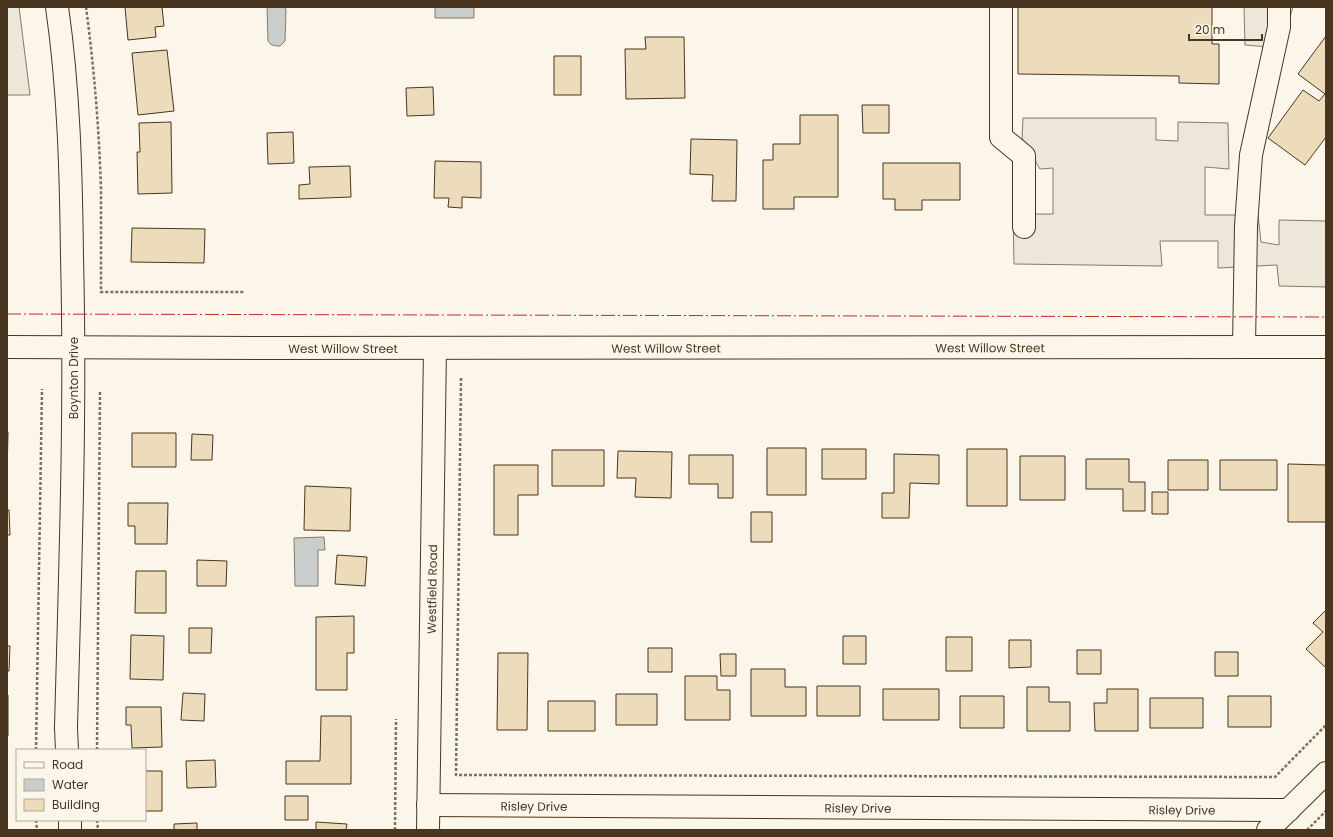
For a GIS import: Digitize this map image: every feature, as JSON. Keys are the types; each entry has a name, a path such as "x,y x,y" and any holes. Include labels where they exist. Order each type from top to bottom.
{"street":[{"name":"Boynton Drive","path":"57,7 64,56 70,154 74,390 66,728 67,749"},
{"path":"1001,7 1001,137 1024,156 1024,227"},
{"path":"1244,347 1246,226 1251,155 1279,26 1279,7"},
{"name":"West Willow Street","path":"7,347 1326,347"},
{"name":"Westfield Road","path":"428,830 435,348"},
{"path":"1268,830 1326,773"},
{"name":"Risley Drive","path":"428,805 1288,810"}],"path":[{"path":"86,7 90,38 101,188 101,292 244,292"},
{"path":"461,378 456,775 1275,777 1326,725"},
{"path":"36,749 42,389"},
{"path":"97,749 100,391"},
{"path":"395,830 396,719"},
{"path":"1307,830 1326,811"}],"shaded area":[{"path":"7,7 19,7 30,95 7,95"},
{"path":"1244,7 1293,7 1281,48 1245,45"},
{"path":"1023,118 1156,118 1156,140 1178,141 1178,122 1228,123 1229,169 1205,167 1205,215 1258,215 1261,242 1279,245 1279,220 1326,221 1326,287 1279,286 1277,265 1218,268 1218,241 1160,241 1162,266 1014,264 1013,214 1053,214 1053,168 1040,169 1022,138"}],"water":[{"path":"267,7 285,7 286,10 285,41 280,46 272,45 268,41"},
{"path":"435,7 474,7 474,18 435,18"},
{"path":"324,537 325,550 318,550 318,586 295,586 294,538"}],"building":[{"path":"125,7 162,7 164,26 155,27 156,37 128,40"},
{"path":"1018,7 1212,7 1212,44 1219,44 1219,84 1179,83 1179,76 1018,74"},
{"path":"1326,36 1326,137 1305,165 1268,138 1303,90 1319,101 1325,94 1298,74"},
{"path":"645,37 684,37 685,98 626,99 625,49 646,49"},
{"path":"167,50 174,111 138,115 132,53"},
{"path":"554,56 581,56 581,95 554,95"},
{"path":"433,87 434,115 407,116 406,88"},
{"path":"862,105 889,105 889,133 863,133"},
{"path":"800,115 838,115 838,197 794,197 794,209 763,209 763,160 773,160 773,144 800,144"},
{"path":"171,122 172,193 138,194 137,152 140,152 139,123"},
{"path":"293,132 294,163 268,164 267,133"},
{"path":"691,139 737,140 736,201 712,201 713,175 690,174"},
{"path":"435,161 481,162 481,198 462,197 462,208 448,207 449,198 434,198"},
{"path":"883,163 960,163 960,200 922,200 922,210 895,210 895,199 883,199"},
{"path":"350,166 351,197 299,199 299,185 310,184 309,167"},
{"path":"132,228 205,229 204,263 131,262"},
{"path":"7,432 8,432 7,476"},
{"path":"132,433 176,433 176,467 132,467"},
{"path":"192,434 213,435 212,460 191,460"},
{"path":"767,448 806,448 806,495 767,495"},
{"path":"822,449 866,449 866,479 822,479"},
{"path":"967,449 1007,449 1007,506 967,506"},
{"path":"552,450 604,450 604,486 552,486"},
{"path":"618,451 672,452 671,498 635,497 636,478 617,478"},
{"path":"894,454 939,455 939,484 910,483 909,518 882,518 882,493 894,493"},
{"path":"689,455 733,455 733,498 718,498 718,484 689,484"},
{"path":"1020,456 1065,456 1065,500 1020,500"},
{"path":"1086,459 1129,459 1129,482 1145,482 1145,511 1123,511 1123,489 1086,489"},
{"path":"1168,460 1208,460 1208,490 1168,490"},
{"path":"1220,460 1277,460 1277,490 1220,490"},
{"path":"1288,464 1326,465 1326,522 1288,522"},
{"path":"494,465 538,465 538,495 518,495 518,535 494,535"},
{"path":"305,486 351,488 350,531 304,530"},
{"path":"1152,492 1168,492 1168,514 1152,514"},
{"path":"128,503 168,503 167,544 135,544 135,526 128,526"},
{"path":"7,510 9,510 10,535 7,535"},
{"path":"751,512 772,512 772,542 751,542"},
{"path":"337,555 367,557 365,586 335,584"},
{"path":"197,560 227,561 226,586 197,586"},
{"path":"136,571 166,571 166,613 135,613"},
{"path":"1326,610 1326,668 1306,649 1323,632 1313,623"},
{"path":"354,616 354,653 347,653 347,690 316,690 316,617"},
{"path":"189,628 212,628 211,653 189,653"},
{"path":"131,635 164,636 163,680 130,679"},
{"path":"843,636 866,636 866,664 843,664"},
{"path":"946,637 972,637 972,671 946,671"},
{"path":"1009,640 1031,640 1031,667 1009,668"},
{"path":"7,646 10,646 9,671 7,671"},
{"path":"648,648 672,648 672,672 648,672"},
{"path":"1077,650 1101,650 1101,674 1077,674"},
{"path":"1215,652 1238,652 1238,676 1215,676"},
{"path":"498,653 528,653 527,730 497,730"},
{"path":"720,654 736,654 736,676 721,676"},
{"path":"751,669 785,669 785,687 806,687 806,716 751,716"},
{"path":"685,676 717,676 717,690 730,690 730,720 685,720"},
{"path":"817,686 860,686 860,716 817,716"},
{"path":"1027,687 1049,687 1049,702 1070,702 1070,731 1027,731"},
{"path":"883,689 939,689 939,720 883,720"},
{"path":"1107,689 1138,689 1138,731 1095,731 1094,703 1107,703"},
{"path":"183,693 205,694 204,721 181,720"},
{"path":"616,694 657,694 657,725 616,725"},
{"path":"8,695 8,736 7,736"},
{"path":"960,696 1004,696 1004,728 960,728"},
{"path":"1228,696 1271,696 1271,727 1228,727"},
{"path":"1150,698 1203,698 1203,728 1150,728"},
{"path":"548,701 595,701 595,731 548,731"},
{"path":"126,707 161,707 162,747 132,748 131,725 126,725"},
{"path":"321,716 351,716 351,784 286,784 286,761 320,761"},
{"path":"215,760 216,787 187,788 186,761"},
{"path":"146,771 162,771 162,811 146,811"},
{"path":"285,796 308,796 308,820 285,820"},
{"path":"316,822 347,824 346,830 316,830"},
{"path":"197,823 197,830 174,830 174,824"}],"power":[{"path":"7,314 1326,317"}]}
